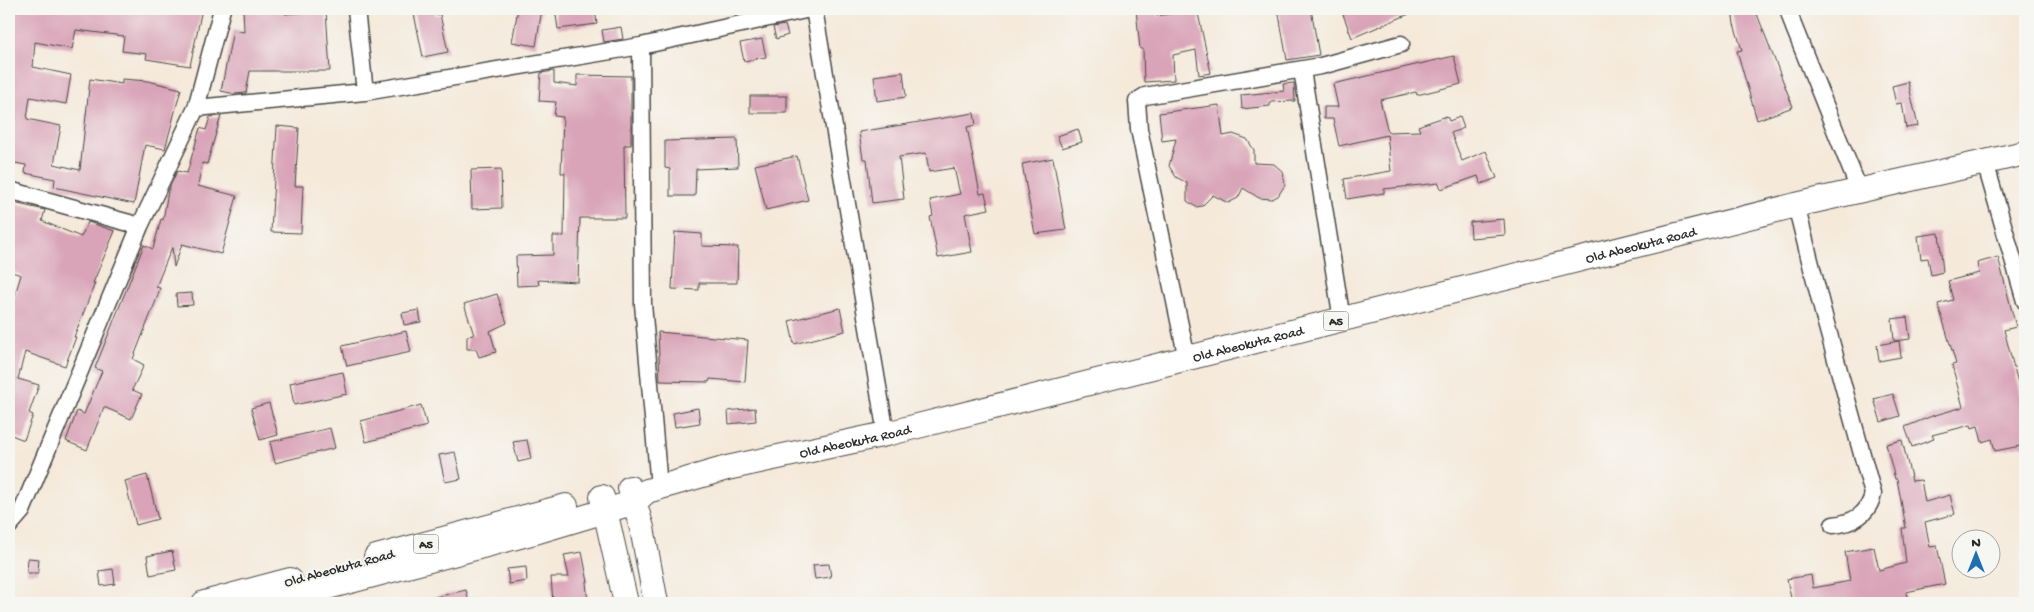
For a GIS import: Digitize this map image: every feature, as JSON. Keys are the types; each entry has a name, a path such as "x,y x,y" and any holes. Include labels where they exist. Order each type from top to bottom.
{"highway":[{"name":"Old Abeokuta Road","path":"268,603 535,532 643,492 727,468 886,434 1796,205 2025,153"},
{"path":"643,492 656,603"},
{"name":"Old Abeokuta Road","path":"206,603 597,508"},
{"path":"597,508 595,523 611,542 626,603"}],"street":[{"path":"9,526 22,511 140,226 196,108 222,9"},
{"path":"356,9 365,92"},
{"path":"196,108 365,92 641,46 810,9"},
{"path":"814,9 886,434"},
{"path":"1788,9 1793,26 1860,192"},
{"path":"1187,359 1139,129 1137,101 1144,96 1302,70 1400,44"},
{"path":"641,46 643,492"},
{"path":"1302,70 1342,320"},
{"path":"1985,162 2025,301"},
{"path":"9,190 140,226"},
{"path":"1796,205 1873,494 1870,505 1860,517 1847,523 1833,525"}],"building":[{"path":"14,9 202,9 190,66 146,59 147,54 122,51 124,36 76,30 72,49 35,42 33,67 71,75 66,104 30,97 27,119 61,126 54,164 80,170 90,79 122,84 122,79 148,81 181,89 165,149 145,145 134,204 54,187 55,179 25,173 26,165 9,162 9,34"},
{"path":"243,9 285,9 285,14 326,11 330,71 250,71 246,93 235,94 221,91 233,30 244,32"},
{"path":"413,9 435,9 435,15 440,14 448,52 423,57"},
{"path":"518,9 542,9 536,46 512,42"},
{"path":"555,9 595,9 597,24 558,29"},
{"path":"1136,9 1157,9 1157,16 1197,9 1211,73 1199,75 1196,50 1173,55 1174,80 1144,82 1143,49 1140,49"},
{"path":"1278,9 1311,9 1319,55 1287,60"},
{"path":"1341,9 1421,9 1352,38"},
{"path":"1732,9 1755,9 1793,107 1757,120 1737,51 1742,50 1734,24"},
{"path":"785,25 788,35 776,39 773,27"},
{"path":"621,27 623,39 604,42 602,30"},
{"path":"762,39 766,57 744,61 740,43"},
{"path":"1454,56 1461,84 1417,95 1416,92 1380,100 1388,132 1420,131 1418,126 1447,116 1449,121 1460,117 1464,128 1451,133 1462,161 1486,151 1497,178 1481,184 1478,176 1441,189 1439,183 1384,189 1384,193 1347,199 1344,179 1391,171 1387,135 1339,146 1333,119 1324,119 1324,107 1338,107 1333,84"},
{"path":"554,71 554,83 577,86 577,75 631,76 631,145 624,145 625,218 580,218 578,282 538,280 539,285 517,286 516,256 553,255 553,236 564,236 565,173 561,173 563,117 554,116 556,102 539,101 541,73"},
{"path":"903,72 906,97 877,101 874,76"},
{"path":"1908,82 1918,126 1906,128 1902,103 1896,104 1892,86"},
{"path":"1294,83 1295,101 1270,102 1270,106 1242,109 1241,95 1284,91 1283,84"},
{"path":"750,96 787,96 787,113 750,113"},
{"path":"1219,105 1223,136 1233,134 1247,139 1254,150 1254,163 1274,164 1283,172 1285,185 1278,196 1272,199 1259,198 1243,188 1238,198 1228,203 1213,195 1202,206 1196,207 1187,201 1187,183 1176,177 1169,166 1176,139 1162,141 1159,113"},
{"path":"974,113 976,125 967,127 980,194 985,193 989,209 965,214 972,252 938,258 930,217 933,216 930,200 960,194 954,168 929,172 926,153 899,157 904,199 872,203 867,159 863,159 859,132"},
{"path":"221,116 207,164 202,163 198,186 237,196 221,254 182,244 174,267 172,247 156,287 160,288 157,298 133,359 144,365 132,390 142,394 131,419 104,407 87,450 66,441 77,411 84,414 102,371 95,368 144,245 153,249 161,219 163,220 168,191 177,171 187,173 200,128 206,130 210,117"},
{"path":"277,126 299,128 295,186 303,186 301,233 271,232"},
{"path":"1078,129 1082,142 1062,148 1057,136"},
{"path":"737,139 738,167 696,169 695,196 670,196 670,169 665,168 665,141"},
{"path":"797,156 808,200 766,210 755,165"},
{"path":"1053,158 1066,230 1035,234 1022,164"},
{"path":"501,169 502,208 472,209 471,170"},
{"path":"9,202 45,210 42,221 81,237 88,222 115,231 93,283 95,283 65,366 25,352 18,379 39,385 29,413 33,415 24,440 9,434 9,314 21,275 9,271"},
{"path":"1504,219 1505,235 1471,238 1470,222"},
{"path":"675,232 702,234 702,246 738,247 737,283 699,283 699,290 672,289"},
{"path":"1939,233 1943,272 1931,275 1928,258 1921,259 1918,236"},
{"path":"1998,257 2016,327 2004,330 2025,409 2025,445 1995,451 1992,439 1982,442 1978,426 1972,428 1971,425 1932,435 1934,439 1912,447 1905,427 1932,416 1963,407 1952,365 1956,364 1938,304 1953,300 1948,281 1979,273 1977,263"},
{"path":"192,293 193,305 177,306 176,294"},
{"path":"497,294 507,323 490,331 496,352 479,357 476,349 467,349 467,336 474,335 464,304"},
{"path":"840,308 845,331 794,344 789,321"},
{"path":"419,310 421,322 404,325 402,313"},
{"path":"1907,317 1910,339 1894,341 1892,319"},
{"path":"406,331 411,352 347,366 342,346"},
{"path":"658,332 748,340 745,382 710,379 709,382 660,381"},
{"path":"1899,341 1901,357 1879,361 1877,345"},
{"path":"343,372 347,394 294,405 290,383"},
{"path":"1893,394 1900,416 1881,422 1874,399"},
{"path":"269,403 278,435 260,440 251,408"},
{"path":"421,405 427,426 366,442 361,421"},
{"path":"698,408 700,423 675,427 673,413"},
{"path":"755,408 756,421 729,424 728,411"},
{"path":"330,428 335,448 275,463 270,442"},
{"path":"527,440 531,459 518,462 513,442"},
{"path":"1902,440 1912,481 1921,480 1925,502 1950,495 1955,514 1925,522 1930,547 1937,546 1945,584 1906,592 1908,603 1792,603 1787,579 1811,575 1813,588 1850,581 1845,552 1874,547 1879,570 1906,563 1902,528 1906,528 1897,479 1895,479 1886,444"},
{"path":"455,452 461,479 445,482 439,455"},
{"path":"147,475 158,519 136,525 125,481"},
{"path":"172,551 176,570 150,575 147,556"},
{"path":"582,552 588,582 586,582 588,603 553,603 551,577 569,577 564,555"},
{"path":"28,558 39,559 38,573 27,573"},
{"path":"829,564 831,577 815,579 813,565"},
{"path":"526,567 527,581 509,584 507,569"},
{"path":"113,569 115,584 101,586 99,571"},
{"path":"466,590 469,603 431,603 431,598"}]}
